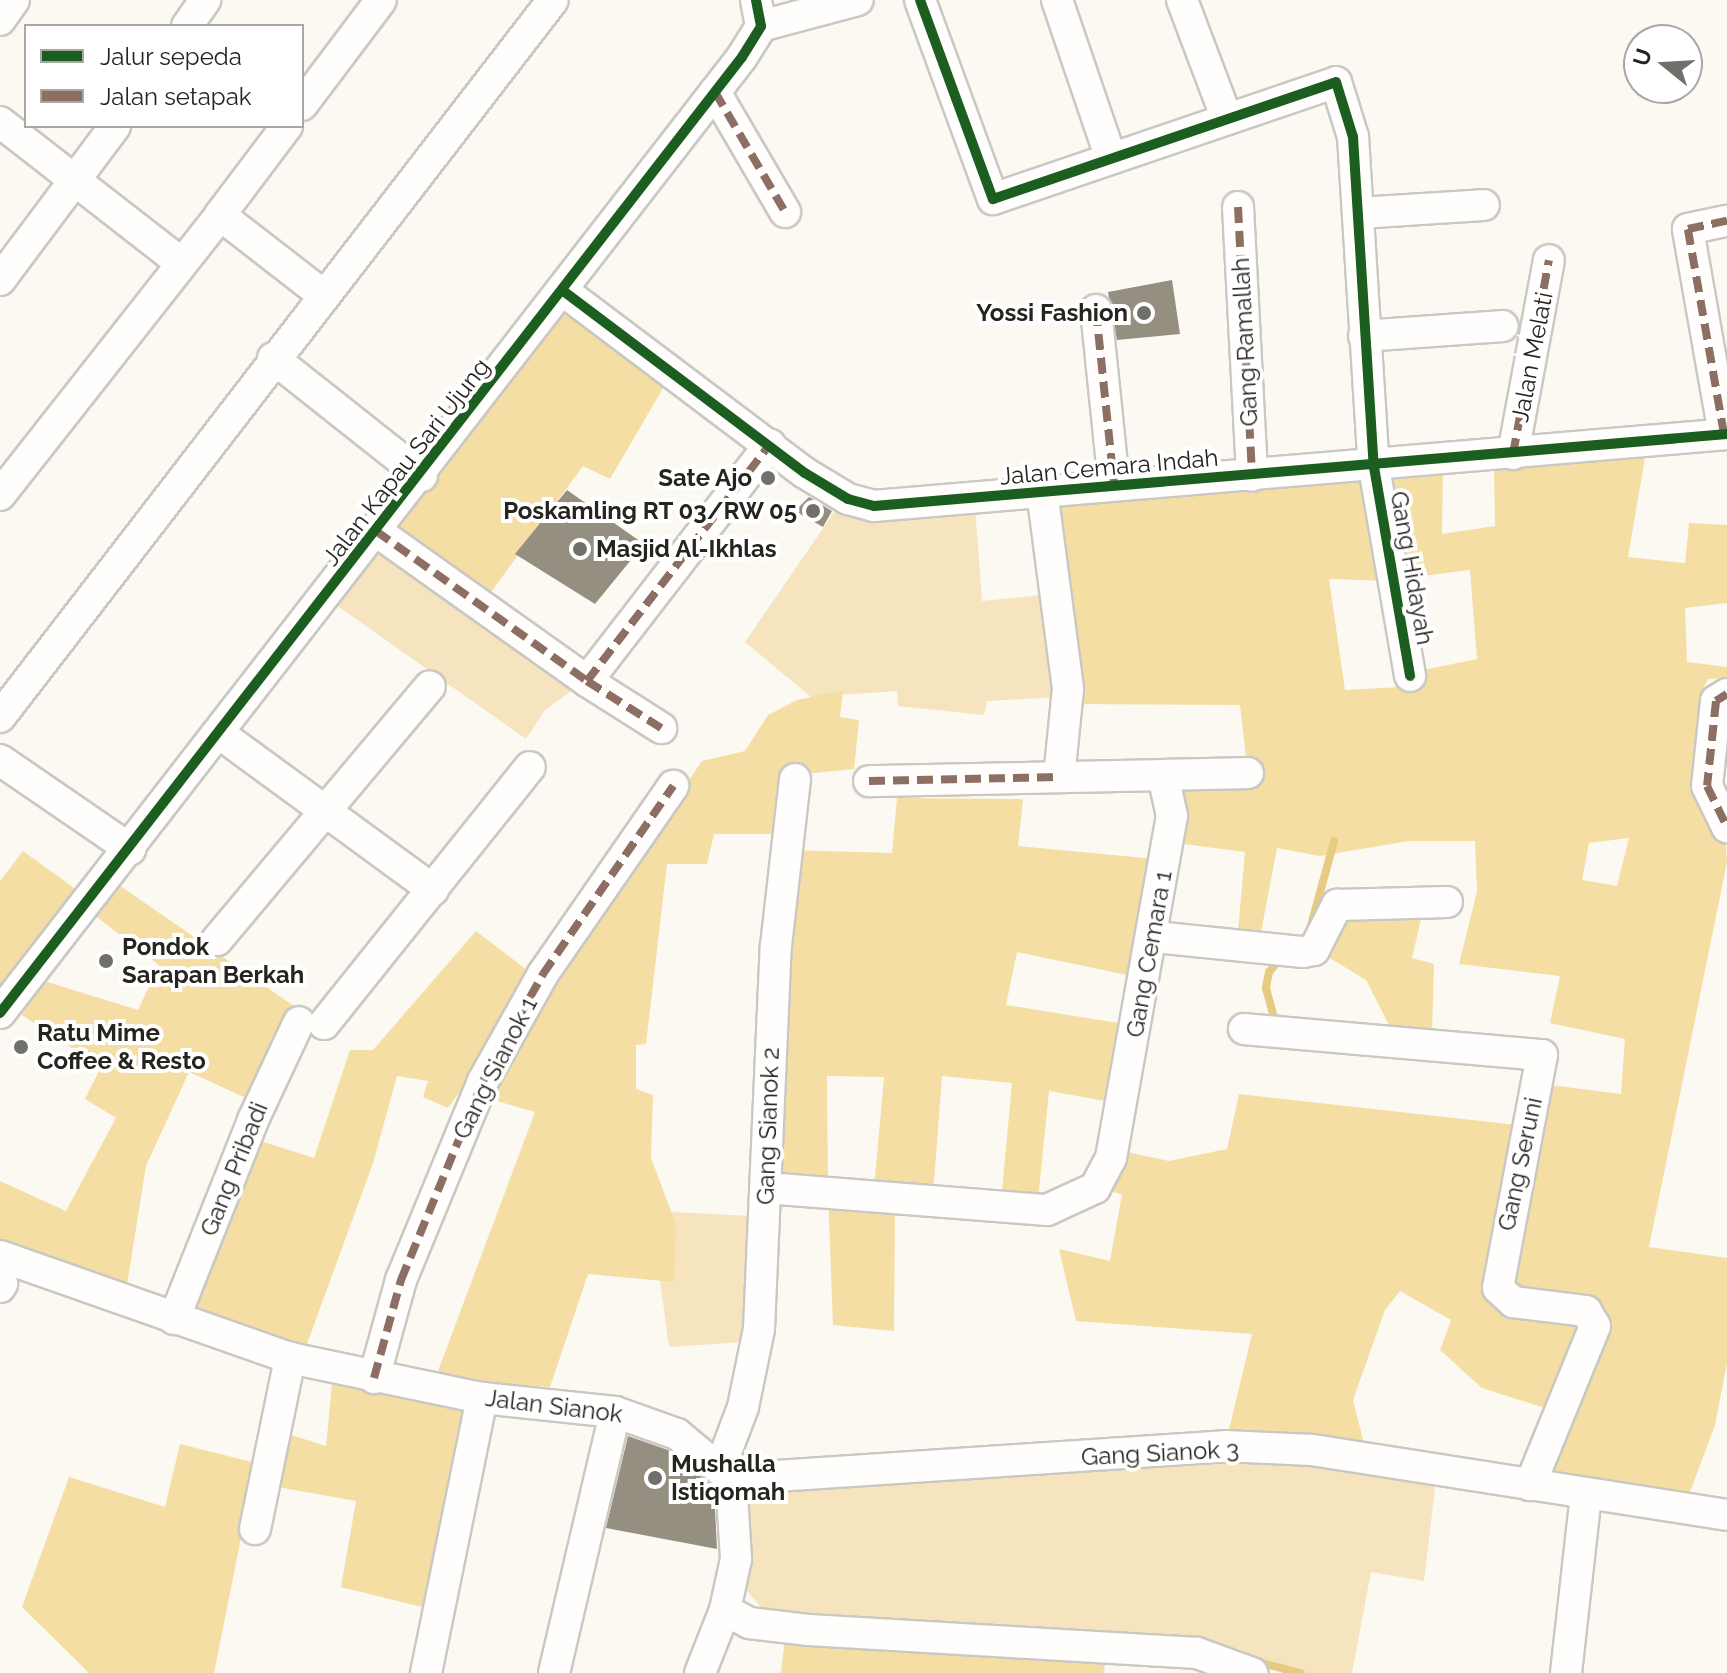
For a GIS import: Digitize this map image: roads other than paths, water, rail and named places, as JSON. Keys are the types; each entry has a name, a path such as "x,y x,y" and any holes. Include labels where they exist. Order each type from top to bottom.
{"street":[{"path":"0,20 14,0"},
{"path":"188,24 205,0"},
{"path":"304,102 381,0"},
{"path":"0,717 273,358 553,0"},
{"path":"758,13 858,0"},
{"path":"920,0 993,199 1110,156 1227,119 1182,0"},
{"path":"1057,0 1110,156"},
{"name":"Jalan Kapau Sari Ujung","path":"0,1013 422,476 715,92 758,13"},
{"name":"Gang Hidayah","path":"1227,119 1336,82 1350,121 1374,467 1410,676"},
{"path":"715,92 785,212"},
{"path":"0,122 181,263"},
{"path":"0,280 114,128"},
{"path":"0,495 285,128"},
{"path":"1358,213 1484,205"},
{"name":"Gang Ramallah","path":"1238,207 1252,476"},
{"path":"220,215 323,295"},
{"path":"1726,434 1688,229 1727,221"},
{"name":"Jalan Melati","path":"1513,454 1549,260"},
{"name":"Jalan Cemara Indah","path":"562,290 828,488 874,506 1374,467 1726,434"},
{"path":"1096,310 1114,485"},
{"path":"1364,336 1503,326"},
{"path":"273,358 422,476"},
{"path":"587,681 770,444"},
{"path":"1042,491 1068,689 1059,777"},
{"path":"376,531 587,681 661,728"},
{"path":"217,940 430,686"},
{"path":"1727,694 1716,701 1707,786 1727,827"},
{"path":"220,734 433,890"},
{"path":"1,763 130,849"},
{"name":"Gang Pribadi","path":"174,1319 253,1120 311,1023 433,890 530,767"},
{"path":"869,781 1248,773"},
{"name":"Gang Cemara 1","path":"766,1188 1009,1210 1047,1210 1081,1196 1102,1179 1111,1158 1155,937 1172,816 1163,775"},
{"name":"Gang Sianok 2","path":"726,1473 759,1329 776,946 795,779"},
{"name":"Gang Sianok 1","path":"374,1378 401,1280 483,1081 543,974 673,786"},
{"path":"1155,937 1295,951 1314,950 1337,905 1447,902"},
{"name":"Gang Seruni","path":"1244,1029 1542,1055 1498,1288 1513,1302 1586,1311 1595,1326 1530,1485"},
{"name":"Jalan Sianok","path":"1,1276 174,1319 290,1358 374,1378 482,1398 615,1412 677,1434 726,1473"},
{"path":"255,1529 290,1358"},
{"path":"426,1673 482,1398"},
{"path":"554,1673 615,1412"},
{"name":"Gang Sianok 3","path":"726,1473 1225,1446 1312,1450 1727,1515"},
{"path":"700,1673 725,1610 736,1559 726,1473"},
{"path":"1566,1673 1586,1495"},
{"path":"725,1610 749,1623 1114,1660 1197,1653 1252,1673"}],"waterway":[{"path":"1310,929 1334,841"},
{"path":"1281,958 1269,972 1266,988 1274,1018 1282,1019"},
{"path":"1254,1661 1300,1673"}],"place":[{"name":"Yossi Fashion","path":"1144,313"},
{"name":"Sate Ajo","path":"768,478"},
{"name":"Poskamling RT 03/RW 05","path":"813,511"},
{"name":"Masjid Al-Ikhlas","path":"580,549"},
{"name":"Pondok Sarapan Berkah","path":"106,961"},
{"name":"Ratu Mime Coffee & Resto","path":"21,1047"},
{"name":"Mushalla Istiqomah","path":"655,1478"}]}
